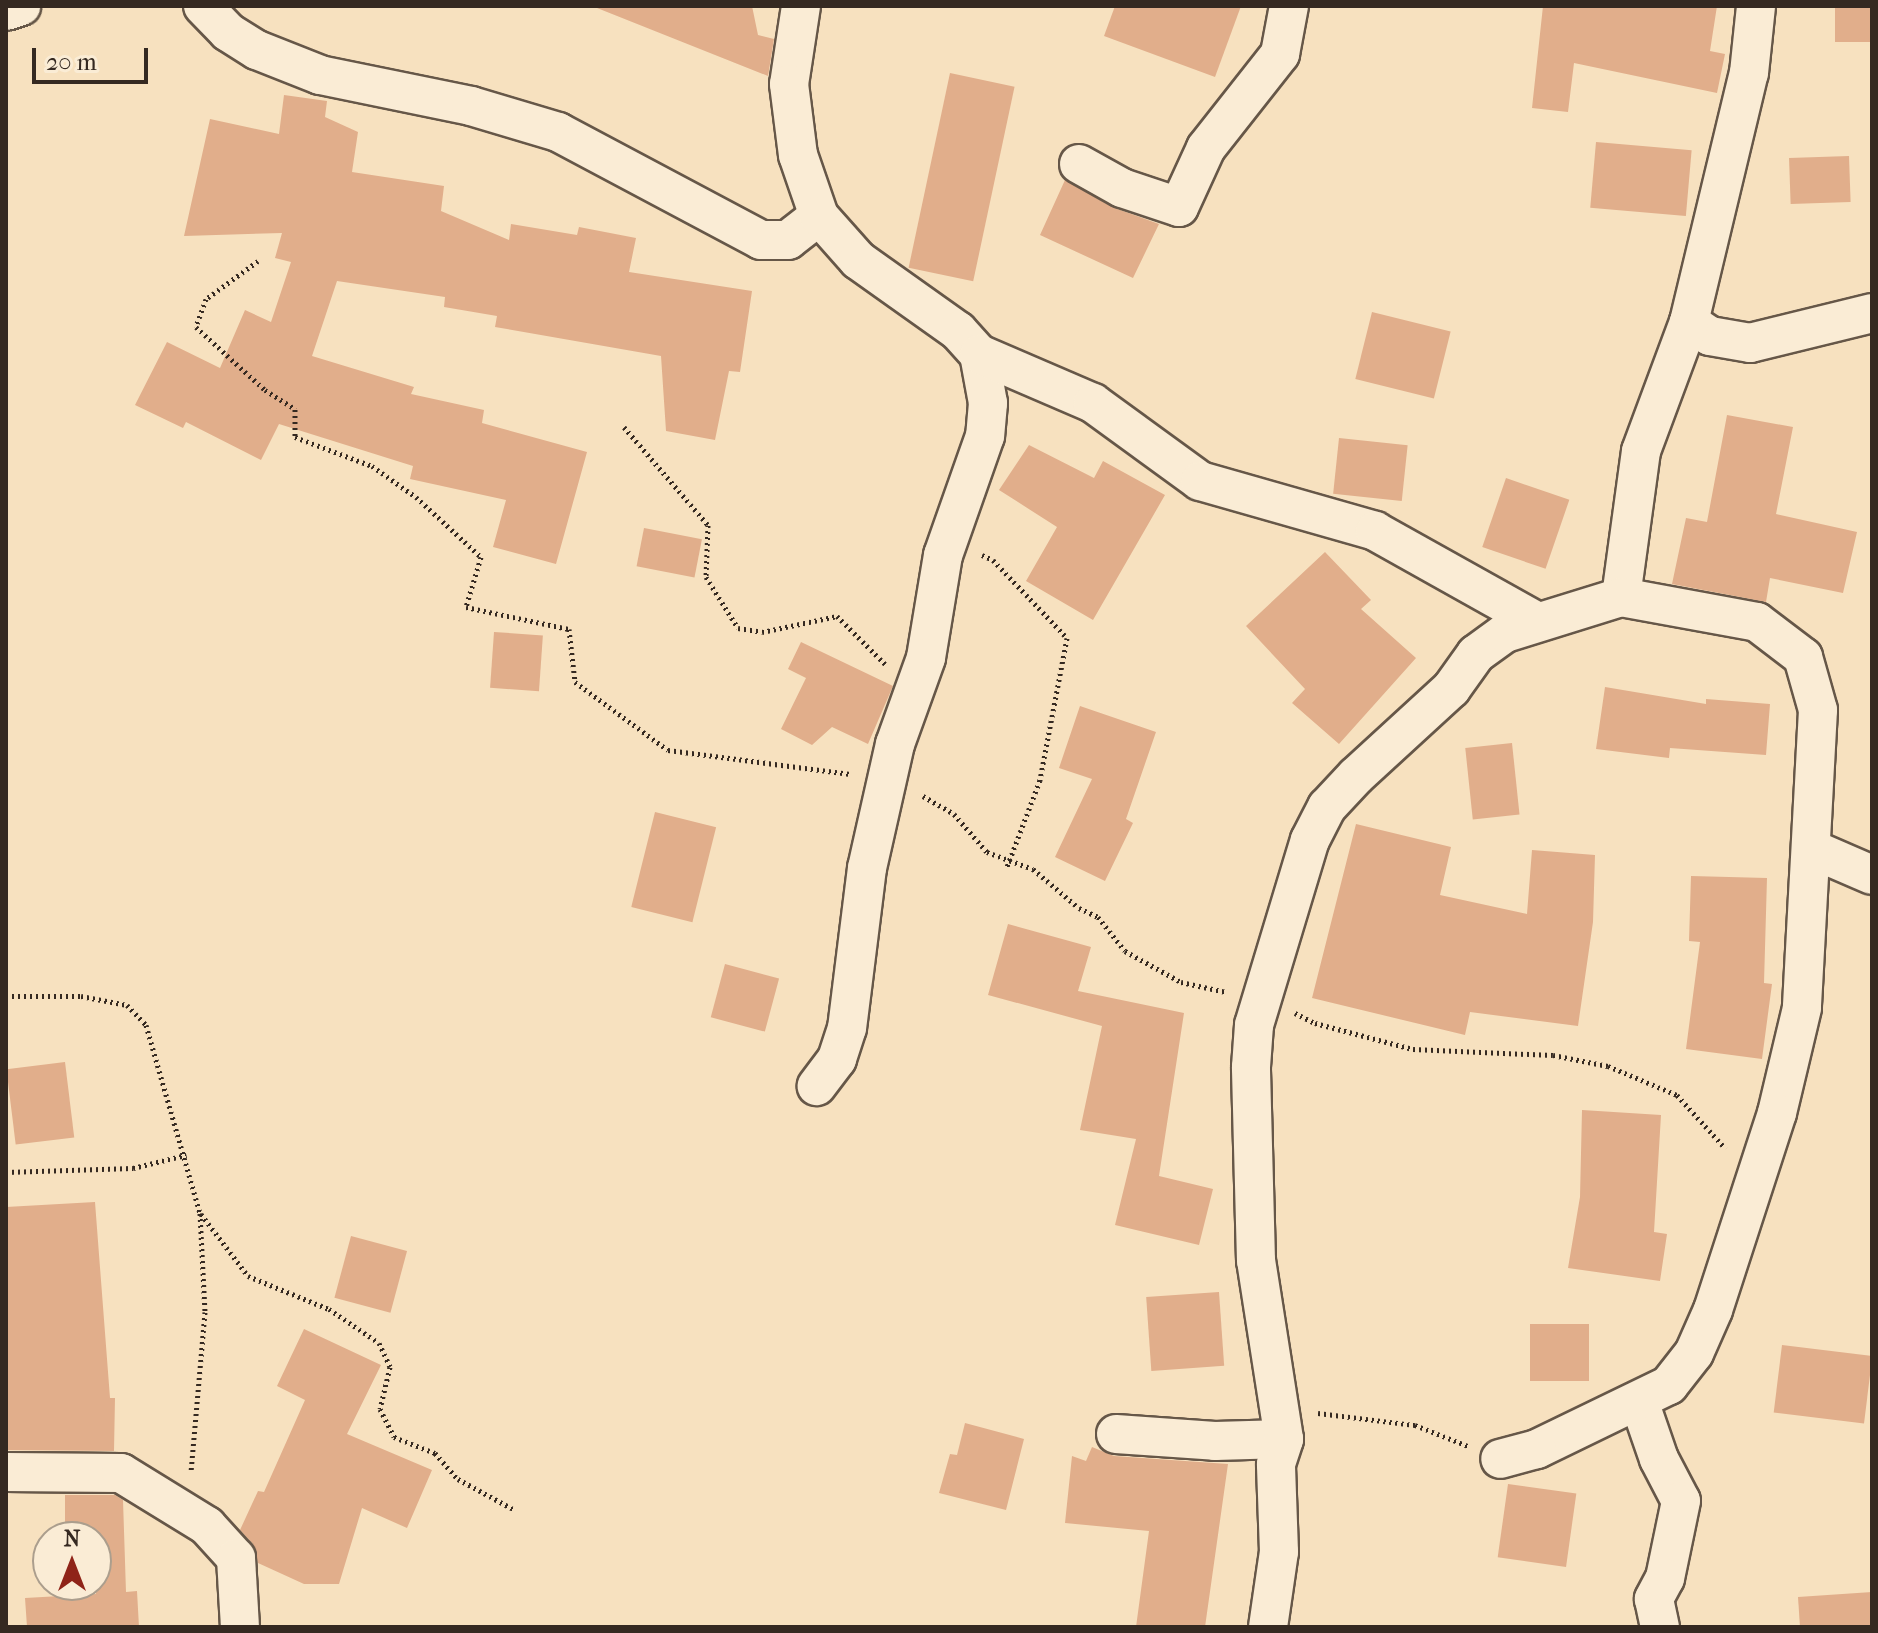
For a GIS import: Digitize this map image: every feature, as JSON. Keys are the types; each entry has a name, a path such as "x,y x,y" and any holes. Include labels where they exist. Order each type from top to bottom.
{"street":[{"path":"6,11 21,6"},
{"path":"203,6 228,32 257,50 320,75 471,106 569,137 761,240 788,240 819,216"},
{"path":"801,6 789,84 798,155 819,216 858,260 932,310 979,354 1093,403 1200,481 1375,531 1534,620"},
{"path":"1079,164 1122,188 1179,207 1206,148 1280,54 1289,6"},
{"path":"1621,597 1641,451 1689,322 1749,73 1756,6"},
{"path":"1689,322 1710,336 1750,343 1872,313"},
{"path":"817,1086 837,1059 847,1028 867,868 895,744 926,658 948,540 985,436 988,403 979,354"},
{"path":"1268,1627 1276,1590 1276,1464 1283,1424 1256,1261 1251,1067 1254,1025 1265,997 1310,840 1327,807 1451,689 1476,654 1534,620 1555,619 1621,597 1757,622 1803,657 1818,710 1802,1008 1794,1055 1740,1231 1694,1353 1669,1385 1537,1449 1500,1459"},
{"path":"1812,849 1872,875"},
{"path":"1639,1401 1659,1459 1681,1501 1665,1578 1654,1599 1660,1627"},
{"path":"1116,1434 1215,1441 1283,1424"},
{"path":"6,1472 121,1473 189,1518 207,1526 236,1558 240,1627"}],"path":[{"path":"258,261 206,299 196,327 265,390 295,409 295,437 372,466 416,497 481,557 466,607 569,629 575,682 668,750 887,781"},
{"path":"624,427 708,525 706,577 738,628 762,632 837,616 875,658 894,669 909,704"},
{"path":"948,540 993,560 1067,638 1040,780 1008,864"},
{"path":"895,744 913,791 954,814 987,852 1008,864 1033,869 1079,908 1098,917 1125,951 1181,982 1265,997 1315,1023 1413,1049 1553,1055 1608,1066 1677,1095 1727,1150 1722,1163"},
{"path":"6,996 81,996 127,1005 146,1025 186,1155 200,1213 205,1312 189,1518"},
{"path":"6,1172 133,1168 186,1155"},
{"path":"200,1213 248,1276 329,1309 379,1343 390,1367 380,1409 394,1437 435,1453 458,1479 513,1509"},
{"path":"1283,1424 1415,1425 1500,1459"}],"building":[{"path":"592,6 752,6 758,35 774,39 768,76"},
{"path":"1115,6 1241,6 1215,77 1104,36"},
{"path":"1543,6 1717,6 1710,51 1725,54 1717,93 1574,63 1568,112 1532,108"},
{"path":"1835,6 1872,6 1872,42 1835,42"},
{"path":"950,73 1015,87 973,281 909,268"},
{"path":"284,95 327,101 325,117 358,132 352,172 444,186 441,211 509,240 511,224 577,235 579,227 636,238 629,272 752,291 740,372 729,371 715,440 666,431 661,356 495,327 497,316 444,307 445,297 337,281 312,356 414,387 411,394 484,410 482,423 587,452 556,564 493,547 506,500 410,479 413,466 279,424 261,460 186,422 183,428 135,405 167,342 220,368 245,310 271,322 291,262 275,258 282,233 184,236 210,119 279,134"},
{"path":"1596,142 1692,150 1686,216 1590,208"},
{"path":"1849,156 1851,202 1791,204 1789,158"},
{"path":"1065,180 1112,207 1159,224 1133,278 1040,235"},
{"path":"1372,312 1451,332 1434,399 1355,379"},
{"path":"1727,415 1793,427 1776,514 1857,532 1843,593 1770,578 1766,602 1672,584 1686,518 1707,522"},
{"path":"1339,438 1408,445 1402,501 1333,494"},
{"path":"1029,445 1094,478 1103,461 1165,495 1093,620 1026,581 1057,527 999,490"},
{"path":"1506,478 1569,500 1546,569 1482,547"},
{"path":"644,528 702,539 694,578 637,566"},
{"path":"1325,552 1371,600 1361,609 1416,658 1339,744 1292,703 1305,689 1246,626"},
{"path":"494,632 543,635 539,691 490,688"},
{"path":"801,642 893,686 868,744 832,727 812,745 781,729 806,678 788,669"},
{"path":"1605,687 1706,704 1706,699 1770,704 1766,755 1670,748 1669,758 1596,749"},
{"path":"1080,706 1156,732 1126,819 1133,823 1105,881 1055,857 1092,779 1059,768"},
{"path":"1512,743 1520,815 1473,820 1465,748"},
{"path":"655,812 716,827 692,922 631,907"},
{"path":"1356,824 1451,847 1440,895 1527,914 1532,850 1595,855 1593,922 1578,1026 1470,1012 1465,1035 1312,998"},
{"path":"1691,876 1767,878 1764,983 1772,984 1762,1059 1686,1049 1700,942 1689,941"},
{"path":"1008,924 1091,947 1078,991 1184,1013 1159,1176 1213,1189 1199,1245 1115,1225 1136,1139 1080,1130 1102,1026 988,995"},
{"path":"725,964 779,978 765,1032 711,1017"},
{"path":"65,1062 74,1137 16,1145 6,1069"},
{"path":"1582,1110 1661,1115 1654,1232 1667,1234 1660,1281 1568,1268 1580,1197"},
{"path":"95,1202 110,1398 115,1398 114,1451 6,1450 6,1207"},
{"path":"351,1236 407,1251 390,1313 334,1298"},
{"path":"1219,1292 1224,1366 1151,1371 1146,1297"},
{"path":"1530,1324 1589,1324 1589,1381 1530,1381"},
{"path":"304,1329 381,1365 347,1434 432,1470 407,1528 362,1508 339,1584 304,1584 258,1563 253,1544 240,1530 258,1491 264,1492 305,1400 277,1386"},
{"path":"1782,1345 1872,1356 1864,1424 1774,1412"},
{"path":"965,1423 1024,1439 1006,1510 939,1493 950,1454 957,1455"},
{"path":"1092,1447 1114,1456 1228,1464 1205,1627 1136,1627 1149,1531 1065,1523 1072,1456 1086,1461"},
{"path":"1508,1484 1576,1494 1566,1567 1498,1557"},
{"path":"65,1495 115,1495 123,1500 126,1592 137,1591 139,1627 27,1627 25,1598 32,1598 32,1601 112,1601 112,1521 65,1521"},
{"path":"1872,1592 1872,1627 1800,1627 1798,1597"}]}
